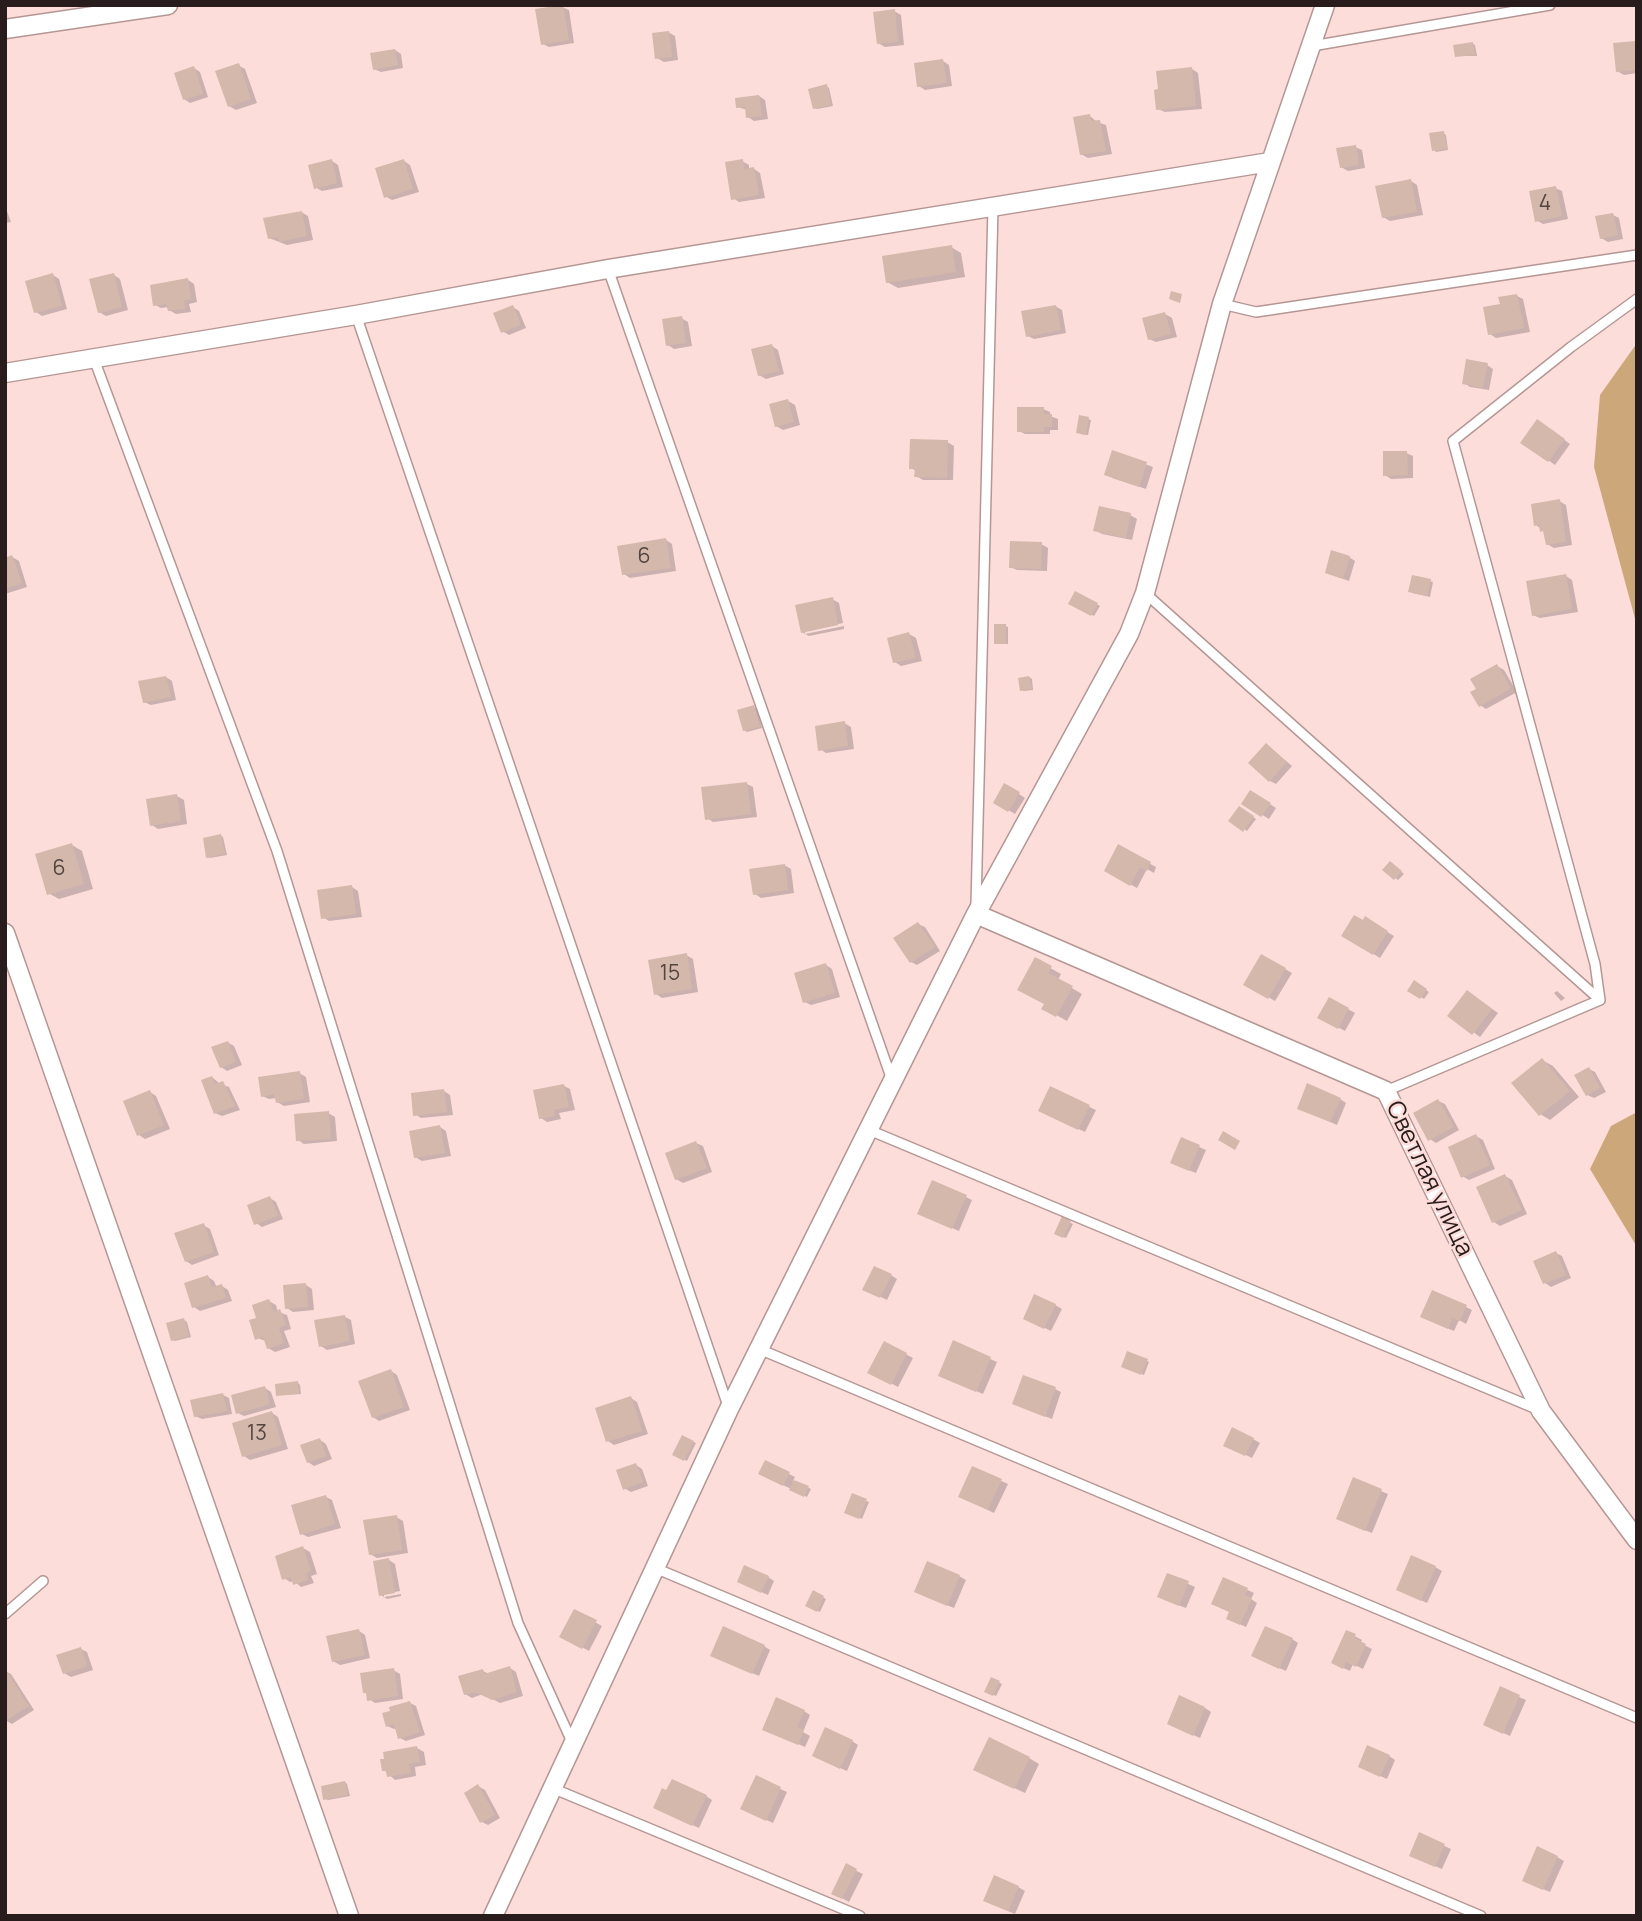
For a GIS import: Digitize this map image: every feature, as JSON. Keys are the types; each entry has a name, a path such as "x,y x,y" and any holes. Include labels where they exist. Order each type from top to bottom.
{"street":[{"path":"5,29 168,5"},
{"path":"492,1916 729,1409 976,914 1129,634 1145,593 1222,304 1325,5"},
{"path":"5,373 356,315 608,269 1270,162"},
{"name":"Светлая улица","path":"976,914 1386,1091 1541,1410 1637,1540"},
{"path":"5,933 349,1916"}],"lane":[{"path":"1312,46 1549,5"},
{"path":"976,914 993,207"},
{"path":"1222,304 1256,312 1637,254"},
{"path":"608,269 893,1083"},
{"path":"1600,1000 1595,964 1453,441 1571,347 1637,299"},
{"path":"356,315 729,1409"},
{"path":"94,359 277,851 518,1623 573,1745"},
{"path":"1145,593 1600,1000"},
{"path":"1386,1091 1600,1000"},
{"path":"869,1130 1541,1410"},
{"path":"759,1349 1637,1718"},
{"path":"655,1568 1480,1916"},
{"path":"5,1614 43,1581"},
{"path":"552,1788 860,1916"}],"shaded area":[{"path":"1637,343 1637,626 1594,467 1600,395"},
{"path":"1637,1112 1637,1247 1590,1169 1611,1126"}],"building":[{"path":"563,5 569,40 541,45 535,9"},
{"path":"895,9 898,42 877,44 873,12"},
{"path":"669,31 672,57 655,59 652,33"},
{"path":"1635,41 1637,70 1616,72 1613,43"},
{"path":"1473,42 1475,55 1455,57 1453,45"},
{"path":"395,49 398,65 373,70 370,53"},
{"path":"943,59 947,83 917,87 914,63"},
{"path":"239,63 251,99 228,107 215,71"},
{"path":"194,66 203,94 183,100 174,73"},
{"path":"1192,67 1196,106 1156,110 1156,71"},
{"path":"827,84 831,105 813,109 808,89"},
{"path":"759,95 762,116 746,118 745,107 736,108 735,98"},
{"path":"1090,114 1091,121 1100,120 1106,151 1080,155 1073,117"},
{"path":"1444,131 1447,149 1432,151 1429,133"},
{"path":"1356,145 1359,165 1340,168 1336,148"},
{"path":"332,159 337,183 314,189 308,165"},
{"path":"404,159 413,189 384,198 375,168"},
{"path":"743,159 744,169 754,167 759,195 731,200 725,162"},
{"path":"1411,179 1417,212 1382,218 1375,186"},
{"path":"1556,186 1562,216 1535,222 1529,191"},
{"path":"302,211 307,236 279,242 278,237 268,239 263,218"},
{"path":"1613,213 1618,235 1600,239 1595,216"},
{"path":"952,245 956,272 886,283 882,256"},
{"path":"53,273 62,306 34,313 25,281"},
{"path":"114,273 122,307 98,313 89,279"},
{"path":"188,278 191,299 184,301 185,309 168,311 166,304 153,306 150,285"},
{"path":"1171,291 1182,294 1180,303 1169,299"},
{"path":"1517,294 1524,328 1488,335 1483,307 1500,304 1498,297"},
{"path":"513,305 521,325 501,333 493,313"},
{"path":"1056,305 1061,330 1026,337 1021,311"},
{"path":"1165,312 1171,334 1148,340 1142,318"},
{"path":"682,316 686,343 666,346 662,319"},
{"path":"772,344 779,371 758,376 751,349"},
{"path":"1466,359 1488,363 1483,388 1462,384"},
{"path":"788,399 794,422 775,427 769,404"},
{"path":"1017,407 1044,407 1044,414 1052,414 1052,427 1044,427 1044,432 1017,432"},
{"path":"1079,415 1089,417 1086,435 1076,433"},
{"path":"1537,419 1565,439 1548,462 1520,443"},
{"path":"910,439 948,440 947,478 914,477 915,469 909,469"},
{"path":"1112,450 1147,462 1139,487 1104,475"},
{"path":"1383,451 1407,451 1408,475 1383,476"},
{"path":"1560,499 1566,542 1546,545 1543,531 1540,532 1539,525 1534,526 1531,504"},
{"path":"1099,506 1131,513 1126,538 1093,531"},
{"path":"666,538 671,568 622,575 617,546"},
{"path":"1010,541 1042,542 1041,569 1009,568"},
{"path":"1331,550 1350,556 1343,579 1325,573"},
{"path":"12,555 22,583 5,589 5,558"},
{"path":"1566,574 1572,609 1532,616 1526,581"},
{"path":"1412,575 1431,579 1427,596 1408,592"},
{"path":"1075,591 1098,603 1091,616 1068,604"},
{"path":"833,597 838,625 801,633 795,605"},
{"path":"994,624 1006,624 1006,644 994,644"},
{"path":"909,632 916,658 893,663 887,638"},
{"path":"1497,664 1511,688 1479,707 1470,692 1476,689 1470,679"},
{"path":"166,676 171,697 143,703 138,681"},
{"path":"1029,676 1032,689 1020,691 1018,678"},
{"path":"754,705 760,727 743,731 737,710"},
{"path":"845,721 848,746 818,751 815,726"},
{"path":"1266,743 1287,762 1269,782 1248,763"},
{"path":"747,782 751,814 705,820 701,787"},
{"path":"1004,783 1020,792 1008,812 993,803"},
{"path":"1250,790 1271,803 1261,817 1241,804"},
{"path":"177,794 181,821 150,826 146,799"},
{"path":"1239,806 1254,816 1243,832 1228,821"},
{"path":"221,834 225,854 206,858 203,838"},
{"path":"72,843 84,884 47,895 35,854"},
{"path":"1118,844 1151,862 1147,871 1140,867 1130,886 1104,871"},
{"path":"1390,861 1402,871 1394,880 1382,870"},
{"path":"785,864 788,890 753,895 749,869"},
{"path":"352,885 356,914 321,919 317,890"},
{"path":"1354,915 1363,920 1365,916 1388,931 1373,955 1341,936"},
{"path":"918,922 935,947 910,963 893,938"},
{"path":"687,953 692,989 654,995 648,960"},
{"path":"1261,954 1286,968 1268,999 1243,985"},
{"path":"1035,957 1052,966 1048,973 1073,986 1056,1017 1041,1009 1044,1004 1017,990"},
{"path":"826,963 835,993 803,1003 794,973"},
{"path":"1414,980 1427,989 1420,999 1407,991"},
{"path":"1467,990 1492,1009 1472,1035 1447,1016"},
{"path":"1329,997 1349,1008 1338,1029 1317,1018"},
{"path":"228,1041 236,1062 220,1068 211,1047"},
{"path":"1542,1058 1570,1091 1539,1116 1511,1083"},
{"path":"1589,1067 1600,1088 1586,1096 1574,1075"},
{"path":"300,1071 304,1099 276,1103 274,1094 261,1097 258,1077"},
{"path":"212,1076 215,1084 223,1081 235,1106 214,1114 201,1080"},
{"path":"1307,1083 1341,1098 1330,1122 1297,1109"},
{"path":"564,1084 569,1107 554,1110 555,1116 539,1119 533,1090"},
{"path":"1050,1086 1090,1105 1078,1130 1038,1111"},
{"path":"444,1089 447,1112 413,1116 411,1093"},
{"path":"150,1090 164,1125 137,1136 123,1101"},
{"path":"1438,1099 1454,1127 1428,1141 1413,1113"},
{"path":"329,1111 331,1139 296,1141 294,1114"},
{"path":"440,1125 445,1153 414,1158 409,1131"},
{"path":"1223,1131 1240,1141 1235,1150 1218,1140"},
{"path":"1476,1134 1490,1165 1461,1178 1448,1147"},
{"path":"1181,1137 1200,1145 1189,1171 1170,1163"},
{"path":"696,1141 707,1168 675,1180 665,1153"},
{"path":"1505,1174 1522,1210 1492,1223 1476,1187"},
{"path":"932,1180 967,1195 952,1229 917,1214"},
{"path":"270,1196 278,1216 254,1225 247,1205"},
{"path":"1062,1216 1071,1221 1063,1238 1054,1234"},
{"path":"204,1223 214,1252 185,1262 174,1233"},
{"path":"1556,1251 1566,1275 1543,1284 1533,1261"},
{"path":"874,1266 892,1274 880,1298 862,1290"},
{"path":"208,1275 212,1287 222,1284 226,1298 192,1308 184,1283"},
{"path":"306,1283 308,1307 285,1309 283,1285"},
{"path":"1432,1290 1467,1305 1460,1321 1452,1318 1448,1329 1420,1317"},
{"path":"1034,1294 1056,1304 1044,1329 1023,1319"},
{"path":"269,1299 274,1312 280,1309 286,1325 279,1328 284,1343 267,1349 263,1337 255,1340 249,1320 256,1318 252,1305"},
{"path":"345,1315 350,1341 319,1347 314,1320"},
{"path":"184,1318 189,1336 171,1341 166,1323"},
{"path":"953,1340 991,1357 976,1392 938,1376"},
{"path":"884,1341 907,1353 891,1385 867,1373"},
{"path":"1127,1351 1148,1359 1141,1375 1121,1367"},
{"path":"391,1369 404,1407 372,1418 358,1381"},
{"path":"1023,1375 1056,1387 1045,1417 1012,1404"},
{"path":"298,1381 299,1394 276,1396 275,1384"},
{"path":"265,1386 270,1404 236,1414 231,1395"},
{"path":"223,1393 227,1411 194,1417 190,1400"},
{"path":"631,1396 642,1431 606,1442 595,1408"},
{"path":"272,1411 282,1445 242,1457 232,1423"},
{"path":"1232,1427 1254,1438 1245,1456 1223,1446"},
{"path":"682,1435 694,1441 684,1461 672,1455"},
{"path":"320,1438 326,1456 307,1463 300,1445"},
{"path":"765,1460 790,1472 783,1486 758,1474"},
{"path":"636,1463 643,1482 623,1490 616,1470"},
{"path":"972,1466 1002,1479 988,1510 958,1497"},
{"path":"1353,1477 1382,1489 1365,1531 1336,1519"},
{"path":"794,1480 809,1486 804,1497 789,1490"},
{"path":"852,1493 867,1499 859,1519 844,1513"},
{"path":"326,1495 335,1524 300,1535 291,1505"},
{"path":"397,1515 402,1550 369,1555 363,1520"},
{"path":"303,1546 311,1571 306,1573 308,1580 293,1585 291,1577 282,1580 275,1556"},
{"path":"1411,1555 1436,1566 1421,1601 1396,1590"},
{"path":"389,1558 395,1593 379,1596 373,1561"},
{"path":"927,1561 960,1575 947,1606 914,1592"},
{"path":"744,1565 769,1576 761,1593 737,1582"},
{"path":"1167,1573 1189,1581 1179,1606 1157,1597"},
{"path":"1223,1577 1248,1588 1245,1595 1252,1598 1240,1625 1226,1619 1229,1612 1211,1604"},
{"path":"813,1590 824,1596 817,1612 805,1606"},
{"path":"574,1609 597,1620 582,1649 559,1637"},
{"path":"723,1626 765,1645 752,1674 710,1656"},
{"path":"1265,1626 1293,1638 1279,1669 1251,1656"},
{"path":"359,1629 365,1655 332,1662 326,1636"},
{"path":"1346,1630 1356,1634 1354,1638 1366,1644 1356,1667 1346,1662 1343,1669 1331,1663"},
{"path":"81,1647 87,1666 63,1674 56,1655"},
{"path":"510,1666 517,1692 492,1700 475,1692 464,1695 458,1676 483,1669 484,1674"},
{"path":"394,1668 398,1696 367,1701 360,1673"},
{"path":"5,1669 29,1706 5,1721"},
{"path":"991,1677 1000,1681 993,1696 984,1692"},
{"path":"1500,1686 1520,1695 1503,1734 1483,1725"},
{"path":"1179,1695 1205,1707 1193,1736 1167,1724"},
{"path":"776,1697 805,1710 797,1727 804,1730 798,1745 762,1730"},
{"path":"410,1701 420,1732 398,1739 394,1724 386,1727 382,1713 390,1711 389,1707"},
{"path":"825,1727 853,1740 840,1769 812,1756"},
{"path":"989,1737 1030,1757 1014,1789 973,1770"},
{"path":"1367,1745 1390,1755 1380,1777 1358,1767"},
{"path":"417,1746 420,1762 409,1764 411,1773 387,1777 386,1771 382,1771 380,1759 384,1759 383,1752"},
{"path":"756,1775 781,1787 766,1821 740,1809"},
{"path":"672,1779 707,1795 692,1826 653,1808 662,1788 666,1790"},
{"path":"345,1781 348,1795 323,1800 321,1786"},
{"path":"478,1784 495,1815 480,1823 464,1793"},
{"path":"1419,1832 1445,1844 1435,1867 1409,1856"},
{"path":"1537,1846 1558,1856 1543,1890 1522,1881"},
{"path":"846,1863 857,1869 842,1899 831,1894"},
{"path":"994,1875 1019,1886 1008,1911 983,1901"}]}
